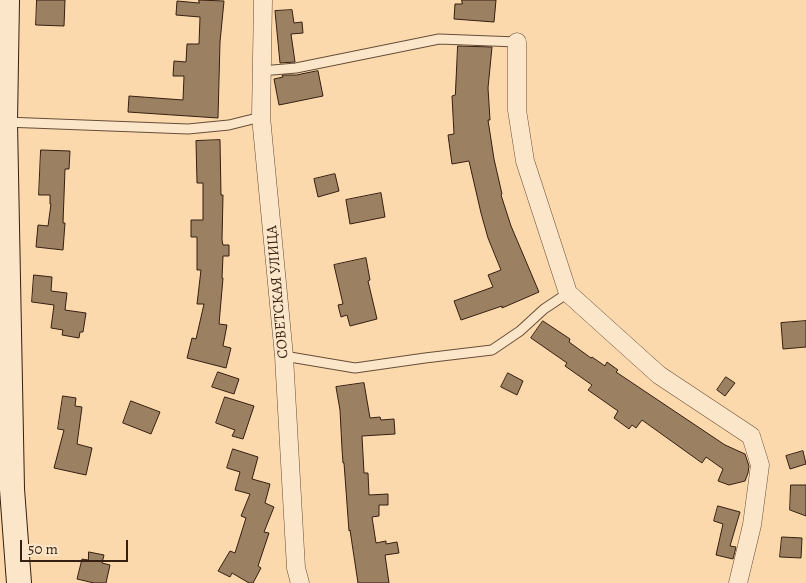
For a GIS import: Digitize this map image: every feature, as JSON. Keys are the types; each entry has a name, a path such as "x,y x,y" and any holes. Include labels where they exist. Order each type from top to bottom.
{"street":[{"path":"7,0 5,122 6,489 19,583"},
{"name":"СОВЕТСКАЯ УЛИЦА","path":"263,0 261,117 284,356 296,568 300,583"},
{"path":"517,42 517,110 525,161 568,293 659,375 751,436 760,465 752,525 738,583"}],"lane":[{"path":"261,72 296,68 439,39 517,42"},
{"path":"5,122 188,129 229,125 261,117"},
{"path":"284,356 355,368 492,350 520,331 544,309 568,293"}],"building":[{"path":"37,0 65,0 64,26 36,25"},
{"path":"199,0 224,1 220,42 218,118 128,112 129,96 183,100 184,76 173,76 174,61 186,62 187,44 199,44 200,17 176,15 177,1 199,3"},
{"path":"462,0 496,0 494,22 454,19 455,4 462,4"},
{"path":"292,10 294,23 302,22 303,33 291,34 295,62 280,63 275,11"},
{"path":"458,46 492,47 488,88 490,120 488,120 494,159 501,195 511,226 539,292 502,308 502,306 461,320 454,301 493,287 488,275 501,270 488,238 469,161 452,164 448,135 454,134 452,96 455,95"},
{"path":"318,71 323,96 279,105 274,79 283,77 282,75 296,75"},
{"path":"220,140 221,195 223,195 222,240 223,245 229,245 229,256 223,256 219,324 227,325 223,346 231,348 226,368 187,358 192,338 196,339 204,304 197,304 201,270 197,270 197,237 191,237 191,220 203,220 203,183 197,183 196,141"},
{"path":"41,150 70,151 69,169 65,169 63,250 36,247 38,225 48,226 51,204 50,195 39,195"},
{"path":"335,174 339,191 318,197 314,179"},
{"path":"381,193 385,217 350,224 346,200"},
{"path":"366,258 370,280 368,281 377,319 350,326 347,315 341,317 338,305 343,304 334,265"},
{"path":"34,275 52,277 51,291 67,293 65,310 86,313 83,332 80,332 79,338 62,335 63,330 51,328 54,305 32,302"},
{"path":"543,321 570,339 569,342 591,358 605,366 607,362 618,370 616,372 725,445 745,454 749,466 745,481 729,485 718,481 723,469 706,457 702,463 642,420 636,428 632,425 629,429 614,418 618,411 588,390 592,385 565,366 567,363 531,338"},
{"path":"806,321 806,347 783,349 781,323"},
{"path":"218,372 239,379 234,394 212,387"},
{"path":"508,373 523,381 517,395 501,387"},
{"path":"726,377 735,383 725,396 717,390"},
{"path":"364,383 370,418 380,417 381,420 394,419 395,434 362,436 364,473 368,473 369,495 388,494 388,505 379,505 379,516 372,517 376,543 386,541 386,544 397,542 399,553 385,555 389,583 358,583 349,531 340,410 336,387"},
{"path":"63,396 76,398 75,406 82,407 77,444 92,448 86,475 54,468 64,430 58,429"},
{"path":"225,397 254,406 243,439 232,436 235,430 216,423"},
{"path":"131,401 160,412 151,434 123,423"},
{"path":"233,449 258,457 252,479 270,484 265,503 274,507 264,532 269,533 258,566 261,568 253,583 249,583 232,573 230,577 218,571 230,551 235,553 246,518 241,516 250,494 235,490 240,472 227,468"},
{"path":"803,451 806,464 790,469 786,456"},
{"path":"791,485 806,485 806,516 790,510"},
{"path":"718,506 740,512 730,546 736,547 733,559 716,555 723,524 714,521"},
{"path":"782,537 802,538 801,558 780,557"},
{"path":"89,552 104,555 102,563 110,565 106,583 94,583 77,579 82,559 88,560"}]}
